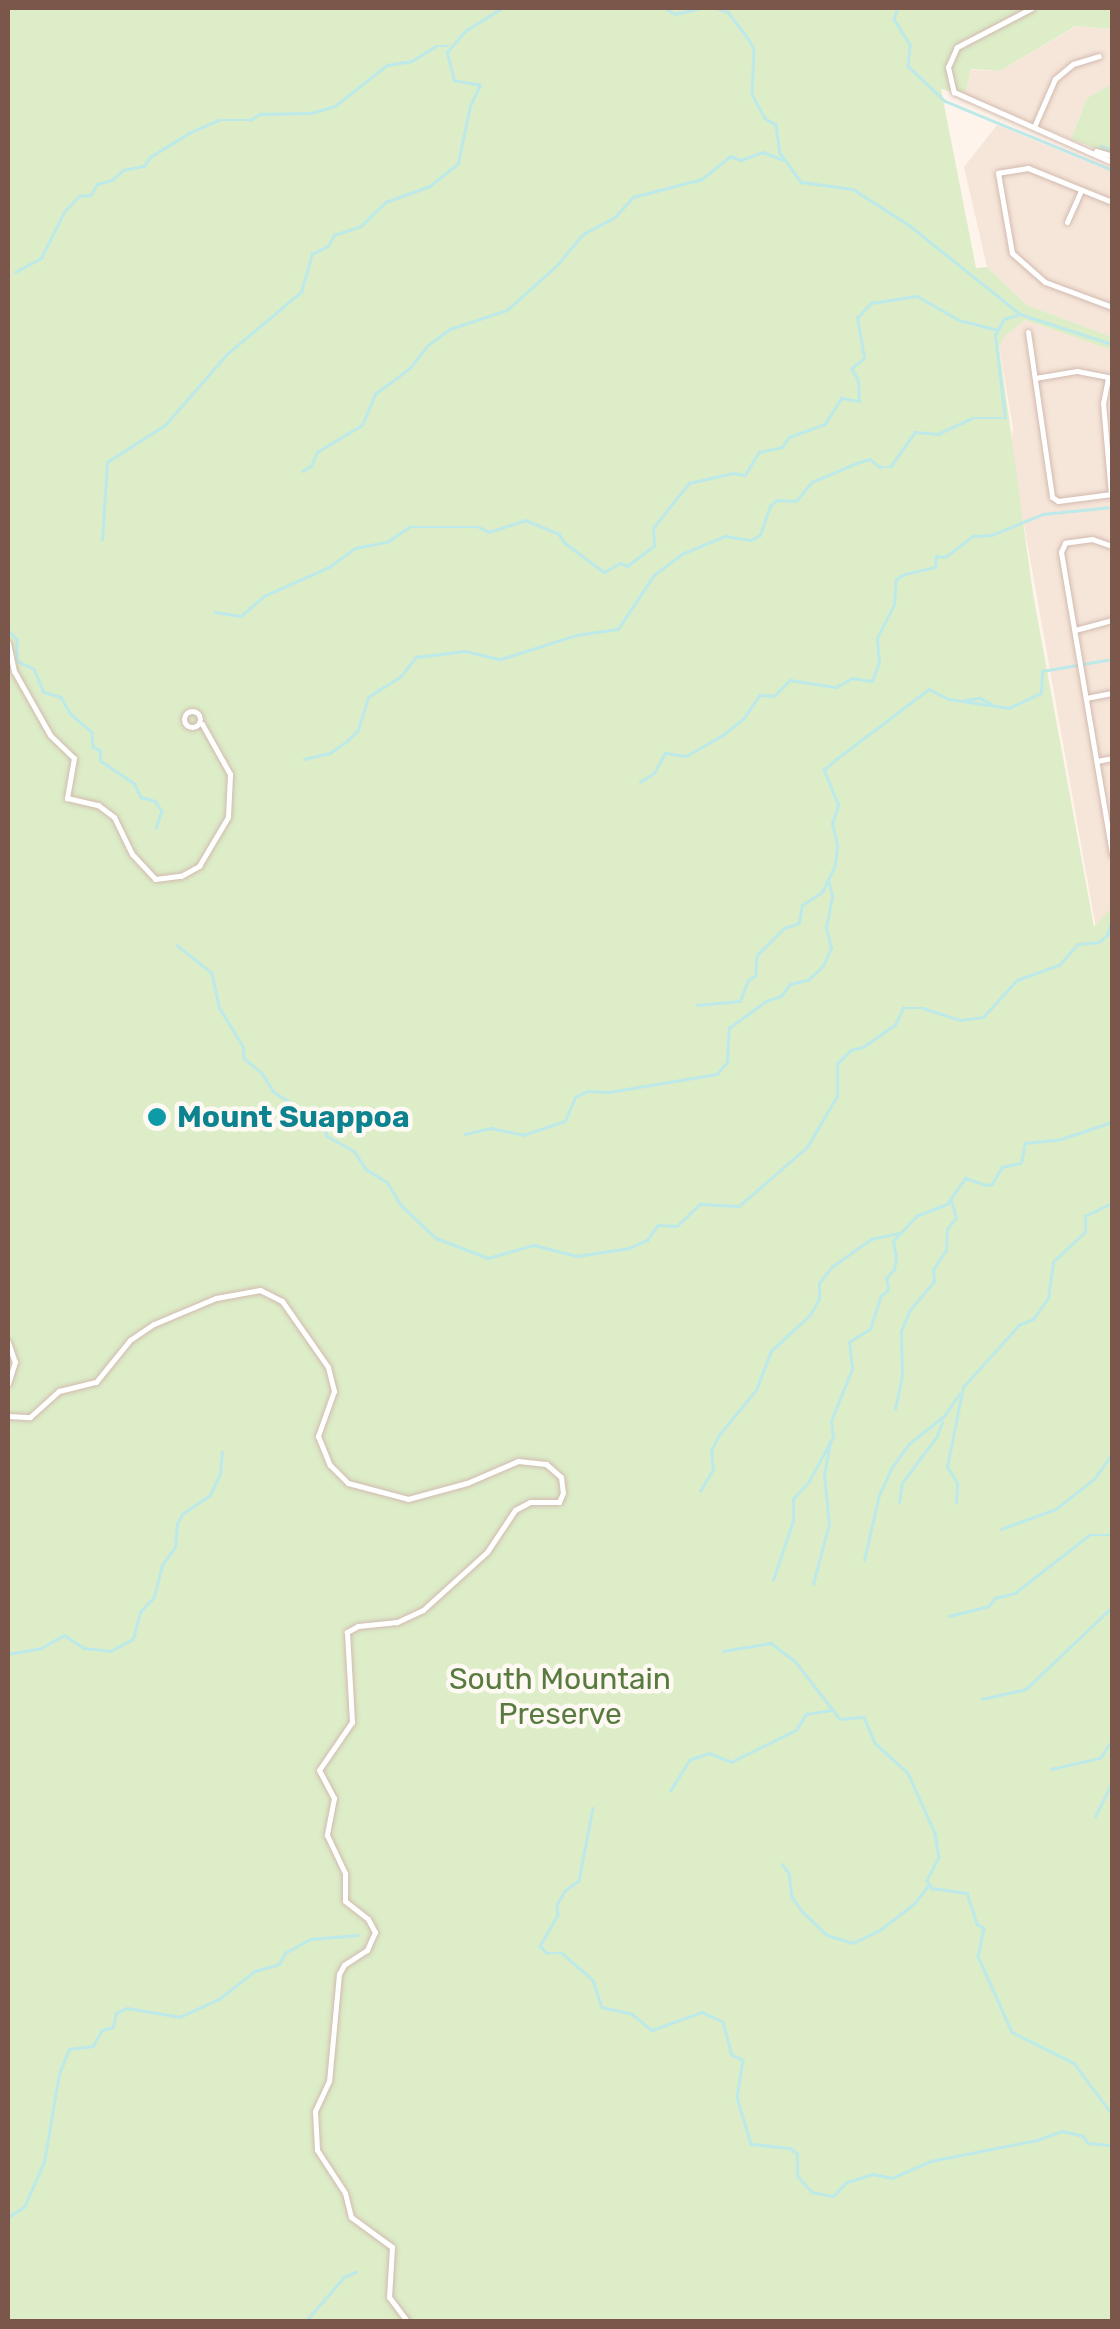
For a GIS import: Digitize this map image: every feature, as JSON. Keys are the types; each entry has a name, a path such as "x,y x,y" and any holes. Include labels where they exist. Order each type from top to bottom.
{"street":[{"path":"1032,8 958,47 948,67 951,87 960,97 1112,159"},
{"path":"1034,127 1055,79 1073,64 1098,56"},
{"path":"1112,202 1028,168 998,173 1012,253 1045,282 1112,307"},
{"path":"1067,222 1081,190"},
{"path":"1028,332 1054,500 1112,494 1103,403 1110,378 1077,371 1036,378"},
{"path":"1112,546 1092,539 1061,545 1096,761 1110,822 1112,855"},
{"path":"1074,630 1112,620"},
{"path":"8,643 14,671 50,734 68,747 76,762 66,787 67,798 98,806 114,817 132,854 155,879 181,876 199,866 228,817 230,774 202,724"},
{"path":"1086,698 1112,694"},
{"path":"1096,761 1112,758"},
{"path":"8,1416 27,1418 59,1391 96,1382 130,1340 154,1324 216,1298 260,1290 282,1301 328,1367 334,1391 318,1436 330,1465 348,1483 408,1499 469,1482 518,1461 546,1464 560,1477 563,1493 559,1502 530,1502 514,1510 487,1552 423,1610 393,1623 349,1630 346,1641 351,1726 320,1770 334,1798 328,1835 346,1873 344,1898 372,1923 375,1932 367,1950 346,1964 339,1974 328,2081 315,2111 318,2150 345,2193 351,2217 392,2247 389,2298 408,2322"},
{"path":"8,1342 16,1362 8,1384"}],"shaded area":[{"path":"1077,26 1112,29 1112,84 1087,98 1071,139 965,95 971,70 1000,71"},
{"path":"997,125 1112,172 1112,337 1027,305 987,267 964,167"},
{"path":"1025,320 1112,350 1112,907 1096,928 1010,446 1013,428 999,346 1005,335"}],"green space":[{"name":"South Mountain Preserve","path":"8,8 1112,8 1112,29 1076,26 1000,71 971,69 965,95 941,89 976,268 987,267 1027,305 1112,337 1112,350 1025,320 999,346 1033,594 1094,927 1112,907 1112,2321 8,2322"},
{"path":"1112,84 1112,155 1071,139 1087,98"}],"waterway":[{"path":"102,540 107,462 165,425 227,354 301,292 312,254 328,246 334,235 361,226 386,202 430,186 458,163 470,106 480,85 454,81 447,52 465,31 502,8"},
{"path":"665,8 675,14 700,8"},
{"path":"716,8 728,12 754,49 752,94 765,118 776,125 780,153 801,182 853,189 909,225 1020,314 1112,344"},
{"path":"898,8 894,19 910,45 908,66 945,101 1112,170"},
{"path":"15,272 41,258 64,212 79,196 91,195 97,184 112,180 123,170 144,166 150,157 189,133 218,120 311,113 335,106 387,65 412,61 436,46 448,46"},
{"path":"1101,146 1112,150"},
{"path":"302,471 311,466 317,452 362,425 375,394 410,368 428,345 450,329 507,310 557,265 583,234 615,217 633,197 702,179 730,156 741,160 763,152 784,160"},
{"path":"215,612 241,616 264,596 329,567 355,548 387,542 409,527 479,527 489,532 525,520 559,534 565,543 604,572 620,563 627,566 654,546 653,528 689,483 733,473 745,475 759,452 782,447 789,437 825,424 841,398 859,401 858,380 851,369 864,358 857,318 871,303 917,296 959,320 998,330"},
{"path":"304,759 330,753 347,741 358,730 368,697 400,677 416,657 465,651 501,659 576,635 618,629 654,575 682,554 725,536 751,540 760,535 770,506 777,500 796,501 812,482 859,462 870,459 880,467 890,467 915,432 938,434 973,418 1005,418 995,335 1004,319 1020,314"},
{"path":"640,782 654,773 665,753 686,756 723,735 743,719 760,695 774,696 790,680 836,687 852,678 872,681 879,663 877,638 894,605 896,579 935,567 936,556 945,557 973,536 992,535 1043,514 1112,507"},
{"path":"8,630 17,639 17,661 34,669 44,692 61,697 71,714 92,732 93,747 100,750 101,761 134,783 141,797 155,801 162,811 156,828"},
{"path":"697,1005 740,1001 748,980 755,976 757,955 784,928 799,923 802,905 822,892 835,865 837,845 832,824 838,805 824,770 835,760 929,689 949,699 1009,708 1041,693 1042,671 1112,659"},
{"path":"965,700 980,698 990,703"},
{"path":"465,1134 491,1128 523,1135 565,1121 575,1097 588,1091 609,1092 717,1074 727,1062 729,1028 766,1001 781,996 790,984 808,980 823,966 831,948 826,928 832,896 828,880"},
{"path":"177,945 212,973 219,1007 243,1046 244,1058 262,1073 274,1092 324,1124 327,1136 354,1151 366,1169 387,1182 400,1204 436,1238 488,1258 534,1245 577,1256 629,1248 647,1240 658,1225 677,1226 700,1204 739,1206 807,1147 837,1096 837,1064 851,1050 863,1047 895,1025 903,1008 923,1008 960,1020 983,1017 1017,980 1059,965 1078,944 1099,942 1107,935 1112,920"},
{"path":"773,1580 793,1521 793,1499 809,1481 833,1437 831,1421 852,1369 849,1342 870,1329 881,1296 888,1290 886,1278 894,1269 896,1258 893,1241 916,1216 947,1204 965,1178 992,1184 1002,1167 1021,1163 1025,1143 1061,1139 1112,1122"},
{"path":"895,1409 902,1376 901,1331 910,1310 934,1281 933,1270 946,1250 947,1229 956,1218 951,1200"},
{"path":"956,1503 957,1483 947,1467 963,1387 1019,1325 1033,1319 1048,1298 1053,1262 1085,1232 1085,1216 1112,1203"},
{"path":"700,1491 713,1469 711,1451 719,1435 756,1390 771,1351 810,1315 819,1299 819,1283 833,1266 871,1239 899,1233"},
{"path":"864,1560 879,1495 892,1467 909,1444 945,1415 959,1394"},
{"path":"899,1502 902,1483 937,1436 942,1422"},
{"path":"813,1584 829,1524 824,1476 830,1442"},
{"path":"8,1654 41,1648 64,1635 84,1648 111,1651 133,1639 140,1612 154,1597 162,1565 175,1547 177,1524 182,1514 210,1495 220,1474 222,1452"},
{"path":"1001,1529 1056,1509 1094,1479 1112,1454"},
{"path":"949,1616 989,1606 995,1598 1015,1593 1089,1535 1112,1535"},
{"path":"982,1699 1026,1689 1112,1607"},
{"path":"723,1651 771,1643 795,1661 840,1719 864,1717 875,1743 908,1773 935,1833 939,1857 927,1881 932,1888 967,1893 977,1924 984,1928 978,1956 1012,2032 1074,2063 1112,2114"},
{"path":"670,1791 689,1760 709,1753 731,1762 796,1730 806,1714 831,1710"},
{"path":"1051,1769 1100,1758 1112,1740"},
{"path":"1095,1817 1112,1782"},
{"path":"593,1808 579,1881 565,1891 557,1905 558,1915 540,1946 547,1953 562,1953 593,1980 602,2007 632,2014 652,2030 702,2012 723,2022 732,2055 743,2060 737,2097 751,2144 790,2148 797,2153 798,2176 812,2192 833,2196 847,2182 873,2174 892,2178 931,2161 1037,2140 1062,2131 1083,2136 1088,2143 1112,2145"},
{"path":"782,1864 789,1873 792,1897 803,1912 827,1935 853,1943 880,1930 915,1903 928,1886"},
{"path":"8,2217 24,2207 44,2162 59,2074 69,2049 93,2046 102,2030 113,2027 116,2013 127,2008 180,2017 219,1999 255,1971 279,1964 285,1953 310,1939 358,1935"},
{"path":"305,2322 344,2277 356,2272"}],"place":[{"name":"Mount Suappoa","path":"157,1117"}]}
